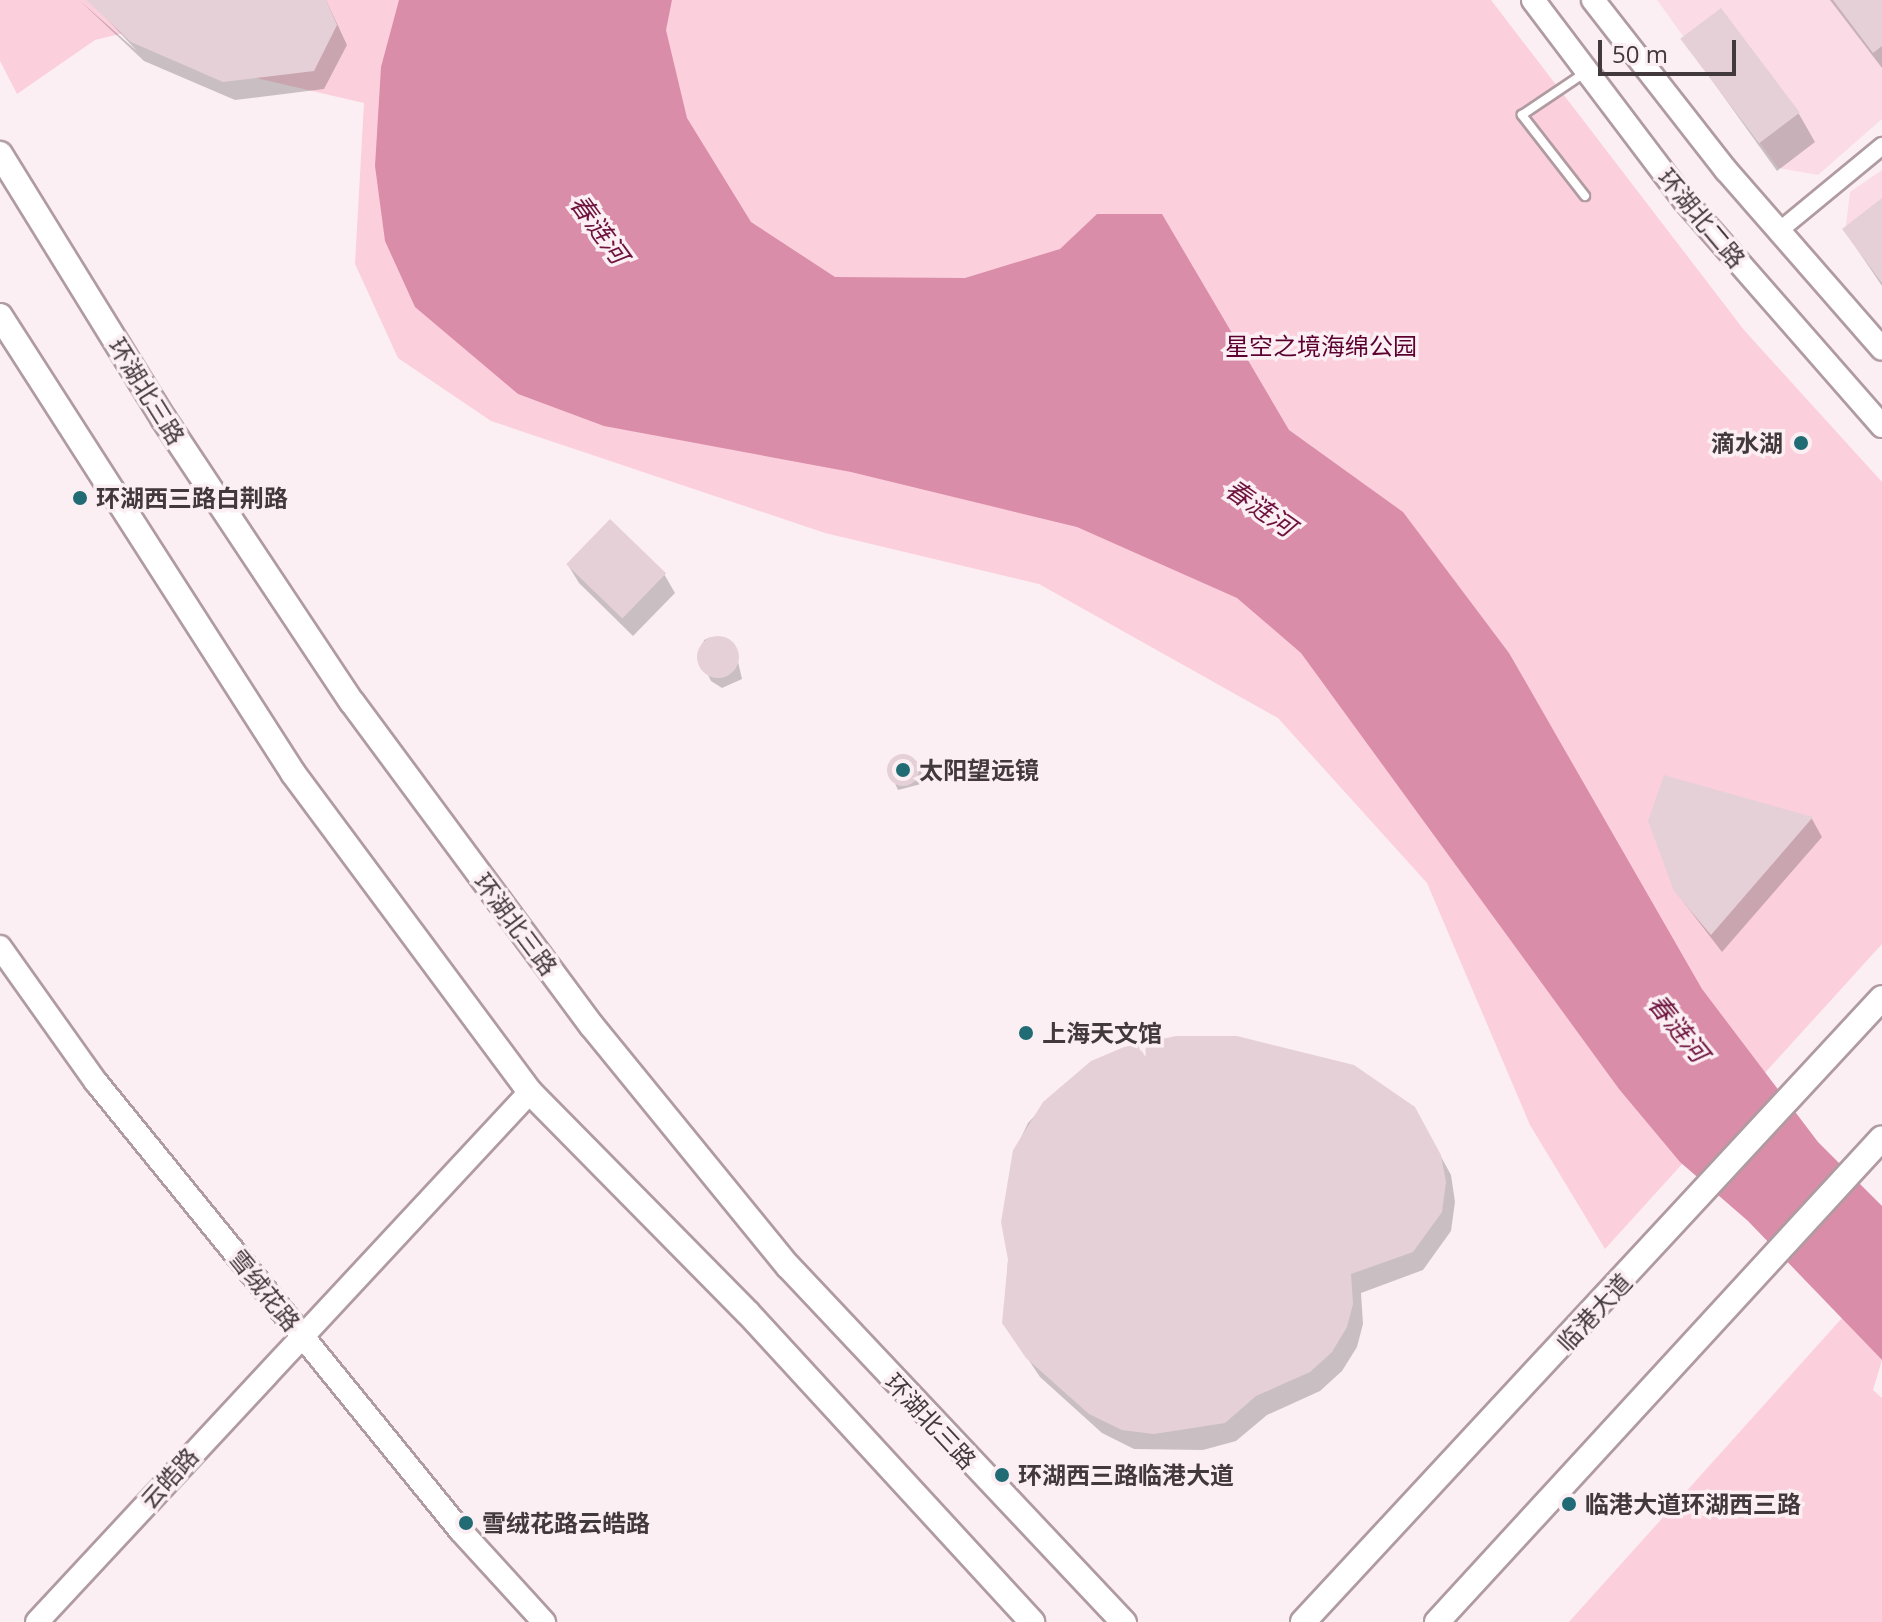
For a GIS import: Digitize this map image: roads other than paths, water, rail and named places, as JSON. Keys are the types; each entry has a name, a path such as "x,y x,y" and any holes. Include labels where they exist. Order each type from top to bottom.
{"main road":[{"name":"环湖北三路","path":"3,164 163,418 352,702 592,1026 788,1266 993,1489 1124,1622"},
{"path":"0,316 293,773 530,1092 748,1313 1032,1622"},
{"name":"临港大道","path":"1303,1622 1707,1192 1882,998"},
{"path":"1437,1622 1882,1138"}],"street":[{"name":"环湖北二路","path":"1533,0 1685,201 1882,426"},
{"name":"环湖北二路","path":"1593,0 1779,231 1882,349"},
{"path":"1779,231 1882,146"},
{"name":"雪绒花路","path":"0,947 96,1082 460,1530 544,1622"},
{"name":"云皓路","path":"37,1622 300,1334 530,1092"}],"lane":[{"path":"1585,196 1522,115 1586,71"}],"water":[{"name":"春涟河","path":"399,0 672,0 666,30 687,118 751,222 835,277 965,278 1060,249 1097,214 1162,214 1289,430 1403,512 1509,653 1702,989 1818,1142 1882,1206 1882,1360 1748,1221 1680,1162 1619,1089 1301,653 1237,598 1077,527 851,472 604,426 518,394 415,307 385,241 375,166 381,67"}],"place":[{"name":"滴水湖","path":"1801,443"},
{"name":"环湖西三路白荆路","path":"80,498"},
{"name":"太阳望远镜","path":"903,770"},
{"name":"上海天文馆","path":"1026,1033"},
{"name":"环湖西三路临港大道","path":"1002,1475"},
{"name":"临港大道环湖西三路","path":"1569,1504"},
{"name":"雪绒花路云皓路","path":"466,1523"}],"park label":[{"name":"星空之境海绵公园","path":"1321,346"}]}
